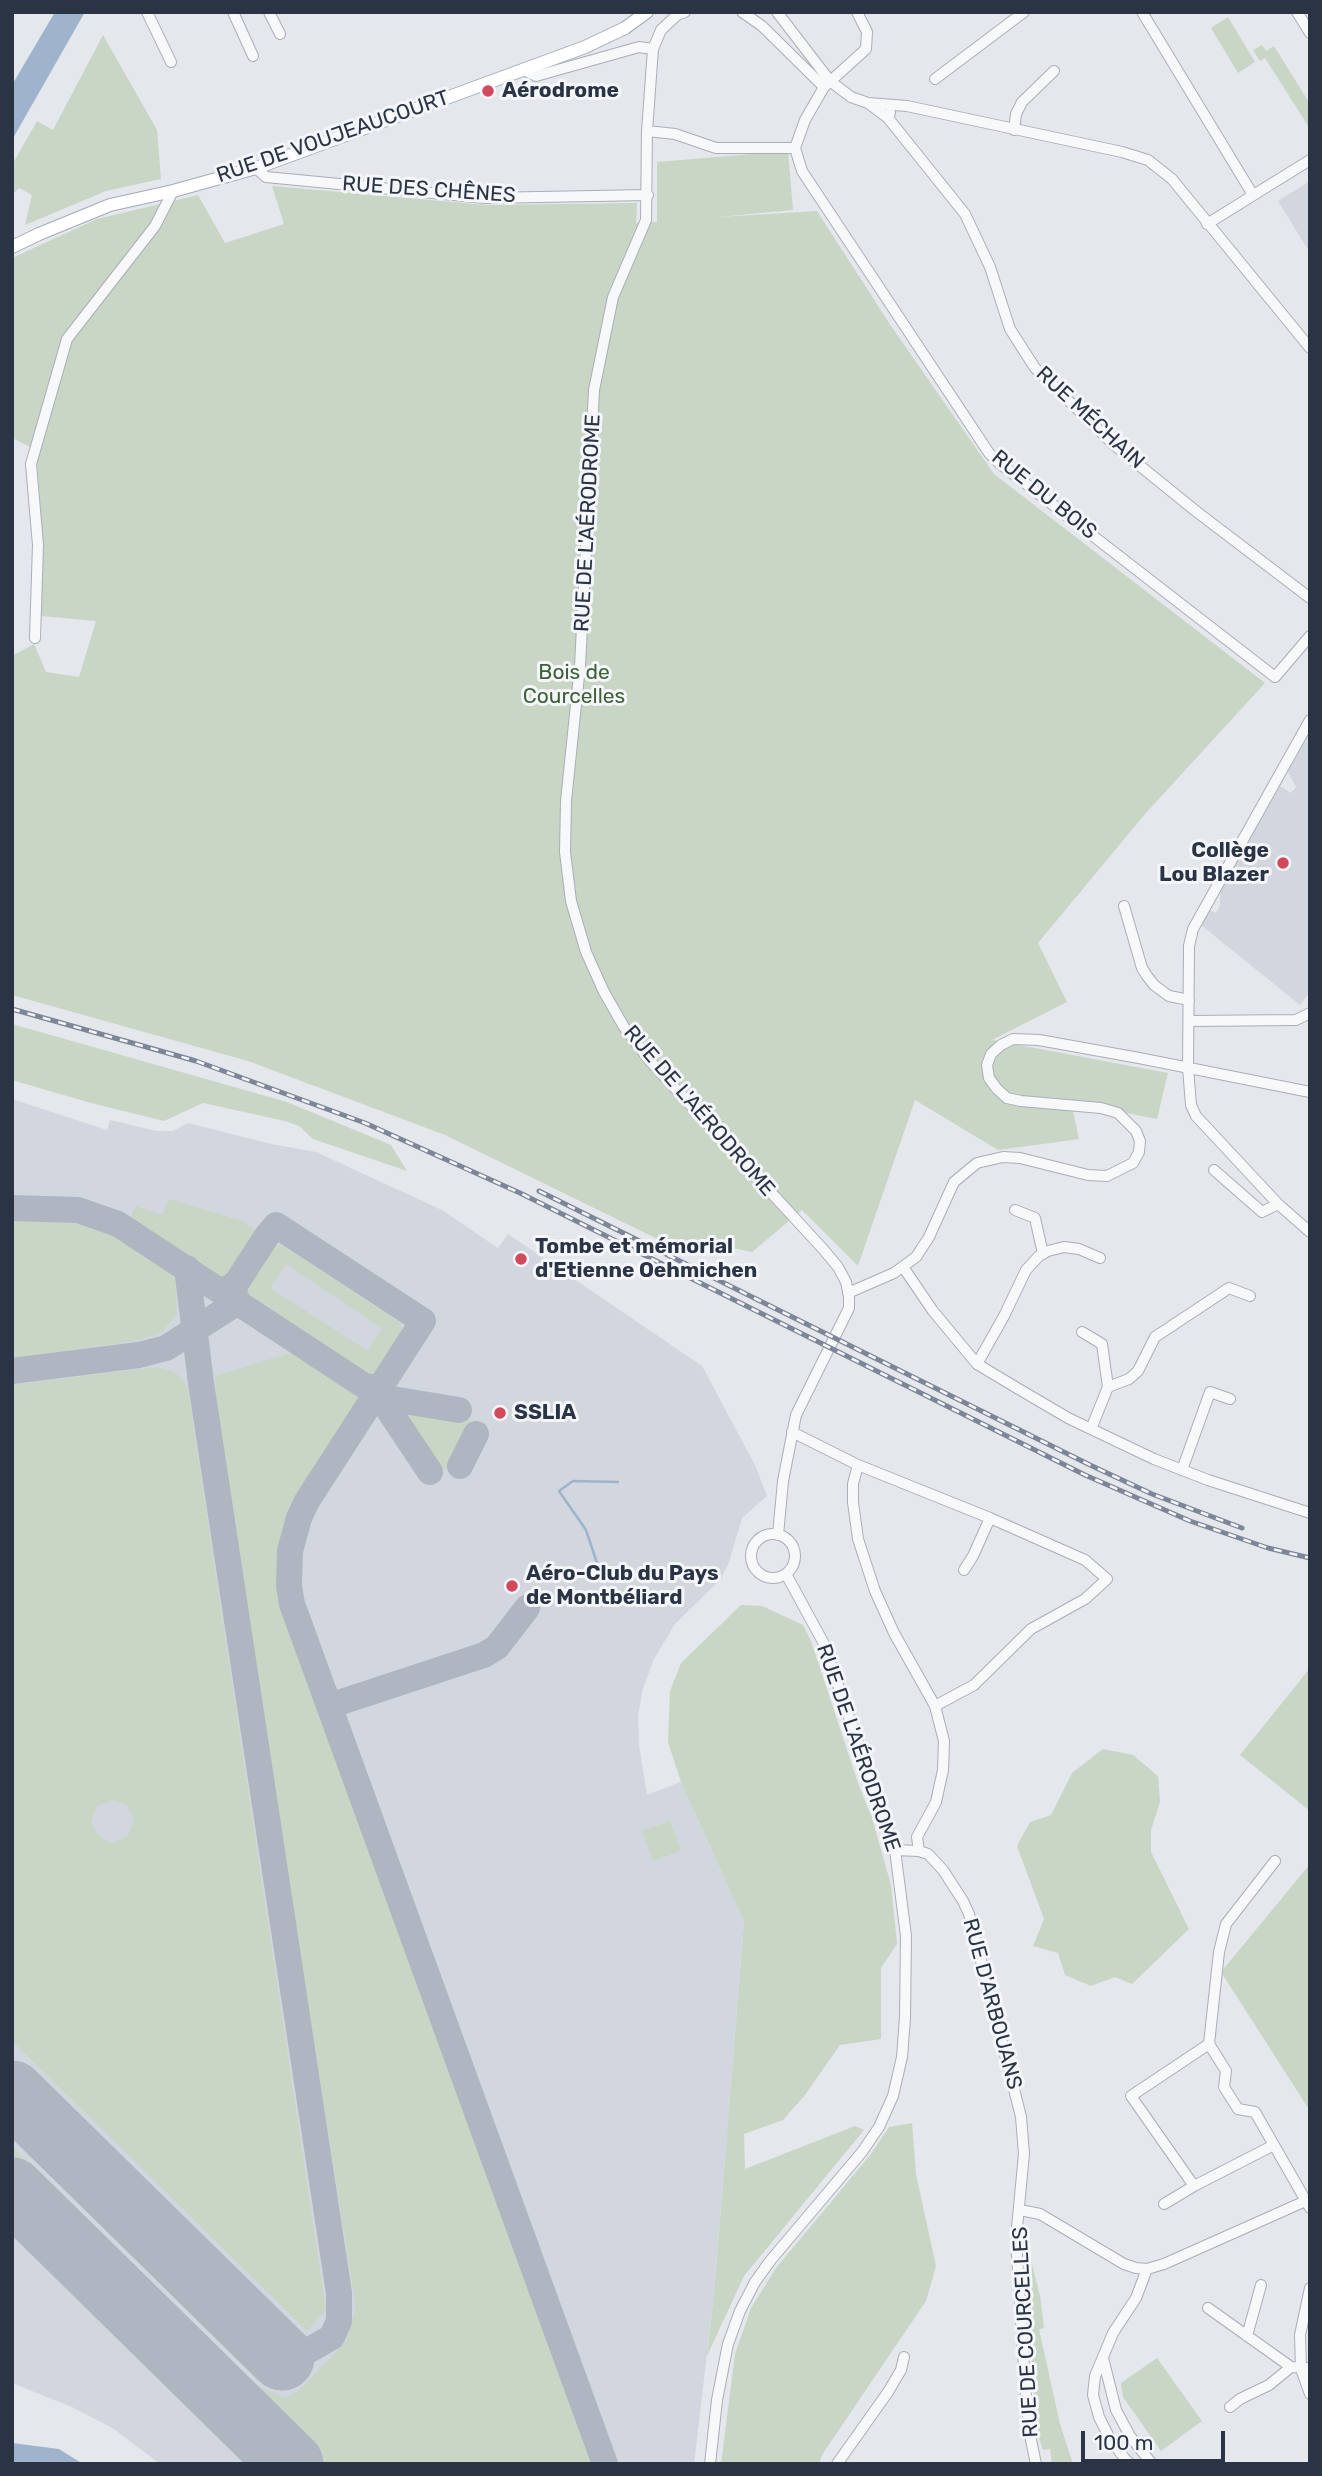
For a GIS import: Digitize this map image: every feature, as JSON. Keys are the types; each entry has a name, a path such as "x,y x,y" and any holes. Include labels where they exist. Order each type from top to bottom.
{"main road":[{"name":"RUE DE VOUJEAUCOURT","path":"12,247 58,225 110,205 261,173 585,47 625,28 647,12"}],"street":[{"path":"147,12 171,62"},
{"path":"233,12 253,56"},
{"path":"269,12 280,34"},
{"name":"RUE DE L'AÉRODROME","path":"685,12 677,15 661,30 653,49 647,131 646,220 613,297 594,390 580,666 564,834 568,886 577,923 595,973 624,1027 663,1076 823,1249 842,1274 848,1293"},
{"path":"742,12 762,26 827,84 851,97 868,103 893,105 1122,152 1148,160 1172,179 1310,348"},
{"path":"777,12 827,84"},
{"path":"647,131 676,134 716,148 795,148 805,120 827,84 866,49 867,32 857,12"},
{"path":"934,79 1024,12"},
{"path":"1142,12 1253,195"},
{"path":"1297,12 1310,33"},
{"path":"523,70 536,76 639,47 653,49"},
{"path":"1014,130 1016,114 1022,102 1054,71"},
{"name":"RUE MÉCHAIN","path":"868,103 888,118 965,214 990,267 1010,329 1035,368 1112,444 1310,598"},
{"path":"888,118 893,105"},
{"name":"RUE DU BOIS","path":"795,148 807,180 989,453 999,463 1275,677 1310,636"},
{"path":"1207,224 1310,160"},
{"name":"RUE DES CHÊNES","path":"261,173 485,198 648,195"},
{"path":"35,638 38,545 31,464 67,339 155,226 173,191"},
{"path":"1310,720 1193,929 1189,946 1188,1068 1191,1105 1196,1116 1278,1204 1310,1232"},
{"path":"1124,906 1142,968 1147,976 1169,996 1189,1000"},
{"path":"1189,1021 1296,1020 1310,1013"},
{"path":"778,1535 783,1481 800,1404 849,1308 848,1293 894,1273 916,1257 923,1248 954,1182 977,1163 1003,1157 1020,1158 1088,1175 1107,1176 1133,1163 1139,1153 1140,1141 1136,1131 1118,1113 1101,1108 1007,1098 989,1078 987,1065 991,1054 1001,1045 1013,1039 1039,1040 1310,1092"},
{"path":"1214,1170 1262,1212 1278,1204"},
{"path":"1016,1210 1035,1219 1043,1254"},
{"path":"977,1364 1026,1270 1043,1254 1064,1247 1080,1249 1100,1258"},
{"path":"903,1267 933,1311 977,1364 1068,1418 1182,1470 1310,1513"},
{"path":"1108,1387 1129,1379 1138,1371 1155,1337 1229,1288 1250,1296"},
{"path":"1082,1332 1102,1344 1108,1387 1091,1429"},
{"path":"1182,1470 1210,1392 1230,1399"},
{"path":"792,1432 858,1465 1085,1560 1107,1579 1085,1599 1031,1629 974,1685 935,1706"},
{"path":"858,1465 853,1484 858,1539 894,1633 935,1706 944,1741 943,1770 936,1802 917,1837 919,1850 895,1850"},
{"path":"964,1570 974,1556 990,1518"},
{"path":"778,1535 785,1537 794,1549 794,1563 786,1574 764,1577 751,1561 752,1548 760,1538 778,1535"},
{"name":"RUE DE L'AÉRODROME","path":"710,2464 727,2344 740,2311 755,2282 770,2262 862,2152 879,2127 893,2096 902,2057 906,1937 895,1850 823,1642 786,1574"},
{"name":"RUE D'ARBOUANS","path":"919,1850 928,1854 943,1870 969,1914 1021,2117"},
{"path":"1020,2210 1040,2214 1124,2264 1147,2269 1308,2203 1255,2112 1238,2109 1224,2087 1226,2071 1209,2044 1219,1952 1226,1924 1275,1861"},
{"path":"1194,2186 1131,2096 1209,2044"},
{"name":"RUE DE COURCELLES","path":"1021,2117 1024,2154 1016,2238 1030,2435 1036,2464"},
{"path":"1164,2204 1274,2145"},
{"path":"1131,2464 1109,2437 1099,2417 1093,2395 1095,2376 1113,2333 1136,2298 1147,2269"},
{"path":"1247,2336 1261,2285"},
{"path":"1310,2288 1300,2335 1301,2368 1310,2395"},
{"path":"1208,2308 1247,2336 1301,2368"},
{"path":"837,2464 888,2392 901,2370 904,2357"},
{"path":"1103,2358 1116,2410 1130,2436 1152,2464"},
{"path":"1230,2407 1240,2399 1301,2368"}],"shaded area":[{"path":"1310,181 1310,253 1278,201"},
{"path":"1310,733 1310,992 1300,1005 1201,925 1210,910 1216,913 1220,906 1220,892 1280,786 1291,793 1296,787 1288,772"},
{"path":"12,1099 107,1130 110,1120 156,1131 173,1131 188,1123 271,1144 316,1152 442,1210 498,1248 508,1234 702,1366 755,1465 767,1496 742,1518 721,1579 675,1624 654,1659 643,1688 638,1716 639,1745 647,1795 681,1782 744,1922 714,2294 694,2464 160,2464 114,2429 72,2407 12,2383"}],"green space":[{"path":"1228,17 1255,62 1238,73 1211,28"},
{"path":"103,35 157,130 161,179 106,191 25,225 32,195 19,188 12,195 12,165 37,121 53,130"},
{"path":"1262,45 1266,51 1274,46 1310,104 1310,129 1265,58 1260,61 1253,50"},
{"name":"Bois de Courcelles","path":"788,151 793,210 719,217 817,211 891,326 994,474 1265,683 1145,814 1038,943 1067,1002 992,1040 1168,1073 1157,1119 1071,1102 1079,1139 998,1150 915,1100 858,1266 802,1210 752,1252 705,1242 692,1256 445,1135 248,1061 12,995 12,656 34,644 46,672 79,677 96,621 41,616 41,512 36,450 12,438 12,258 97,219 198,195 225,243 284,224 272,186 487,205 637,203 636,223 657,222 657,162"},
{"path":"12,1024 287,1102 391,1145 407,1171 313,1139 299,1126 285,1121 203,1103 164,1121 12,1080"},
{"path":"169,1199 243,1221 255,1231 254,1243 229,1279 217,1281 136,1228 131,1216 135,1206 162,1215"},
{"path":"12,1217 67,1217 92,1222 121,1235 175,1271 177,1314 162,1332 136,1341 12,1358"},
{"path":"276,1245 283,1246 399,1321 404,1334 402,1340 380,1375 365,1378 245,1298 243,1285 266,1250","holes":["286,1264 382,1328 368,1351 270,1288"]},
{"path":"297,1351 350,1385 358,1392 361,1400 297,1502 288,1521 280,1561 284,1601 597,2464 314,2464 12,2168 12,2147 255,2385 285,2398 299,2391 346,2341 356,2308 218,1434 215,1376"},
{"path":"156,1367 173,1371 183,1380 188,1390 326,2310 307,2331 12,2041 12,1385","holes":["111,1800 127,1805 134,1820 128,1836 112,1843 98,1836 91,1822 97,1806"]},
{"path":"396,1404 457,1413 471,1421 474,1428 457,1464 449,1470 437,1468"},
{"path":"741,1605 762,1606 803,1625 811,1641 872,1818 891,1885 897,1944 881,1968 881,2039 840,2045 805,2095 783,2120 744,2134 745,2169 855,2126 864,2130 744,2276 707,2356 744,1922 681,1782 668,1742 670,1691 681,1663"},
{"path":"1310,1668 1310,1811 1240,1755"},
{"path":"1103,1749 1133,1755 1158,1776 1160,1802 1151,1830 1151,1852 1189,1929 1132,1984 1115,1977 1091,1986 1065,1975 1058,1953 1033,1946 1044,1919 1017,1846 1030,1822 1051,1815 1072,1773"},
{"path":"670,1821 681,1851 653,1861 642,1831"},
{"path":"1310,1864 1310,2111 1221,1972"},
{"path":"912,2123 916,2174 936,2266 926,2301 822,2455 819,2464 721,2464 735,2354 751,2308 776,2268 871,2154 889,2127"},
{"path":"1030,2256 1040,2296 1044,2328 1039,2329 1060,2424 1073,2464 1052,2464 1050,2449 1043,2450 1039,2438 1032,2374 1032,2301 1025,2263"},
{"path":"1157,2358 1202,2421 1161,2451 1123,2397 1121,2383"}],"water":[{"path":"55,12 85,12 12,140 12,85"},
{"path":"12,2443 59,2449 83,2464 12,2464"}],"waterway":[{"path":"603,1581 586,1530 559,1491 573,1481 618,1482"}],"taxiway":[{"path":"12,1208 78,1210 118,1224 363,1385 372,1388 382,1384"},
{"path":"219,1289 227,1290 237,1282 276,1225 423,1321 307,1501 299,1518 290,1551 289,1586 292,1604 605,2464"},
{"path":"187,1268 201,1383 339,2293 339,2321 332,2337 311,2349 282,2358"},
{"path":"12,1371 139,1355 166,1348 238,1302 234,1293 235,1287"},
{"path":"376,1393 430,1472"},
{"path":"380,1397 459,1410"},
{"path":"460,1466 476,1434"},
{"path":"329,1706 484,1655 497,1647 527,1608"}],"runway":[{"path":"12,2093 282,2358"},
{"path":"12,2190 291,2464"}],"railway":[{"path":"12,1009 196,1061 365,1123 520,1193 1085,1475 1190,1521 1268,1548 1310,1558"},
{"path":"539,1191 1090,1465 1152,1494 1242,1528"}],"place":[{"name":"Aérodrome","path":"488,91"},
{"name":"Collège Lou Blazer","path":"1283,863"},
{"name":"Tombe et mémorial d'Etienne Oehmichen","path":"521,1259"},
{"name":"SSLIA","path":"500,1413"},
{"name":"Aéro-Club du Pays de Montbéliard","path":"512,1586"}]}
